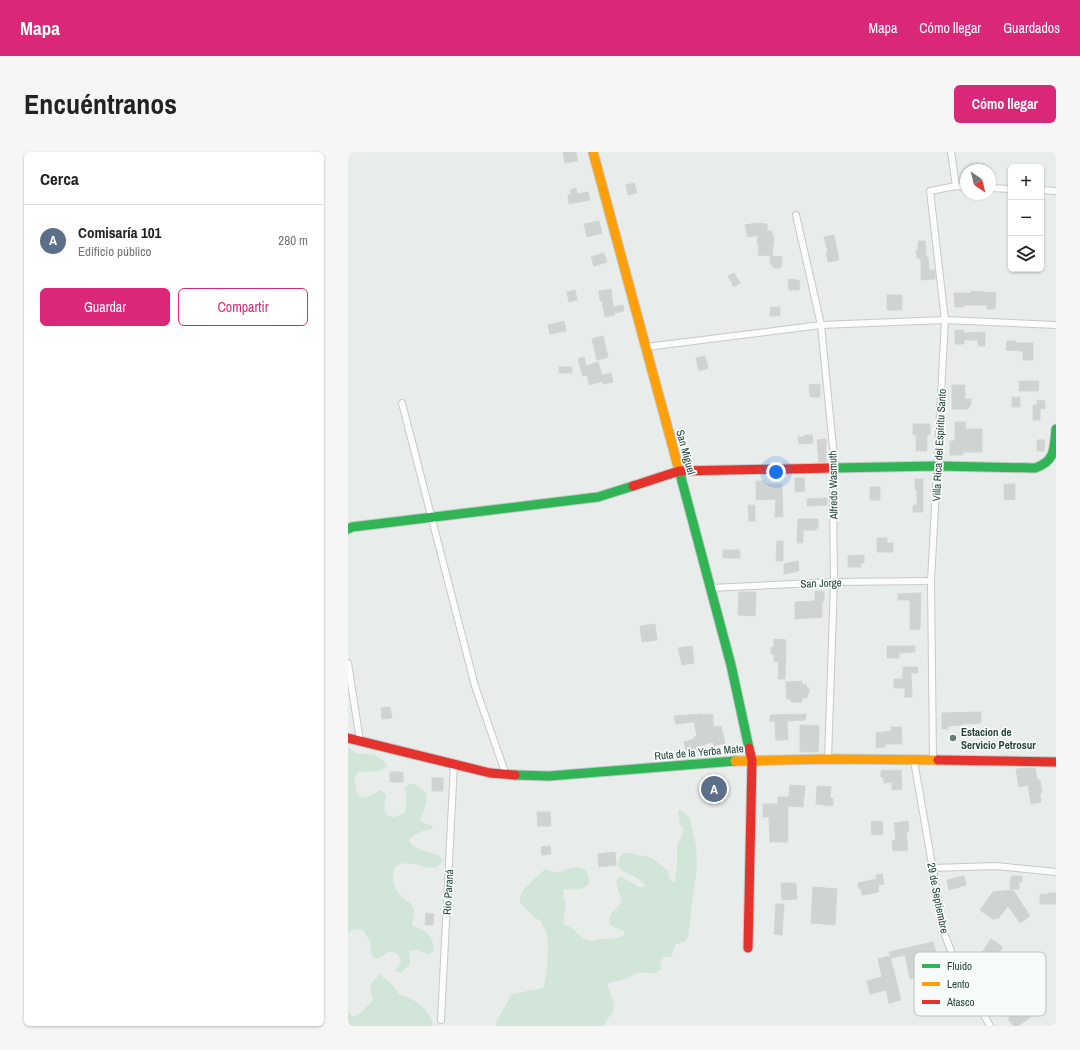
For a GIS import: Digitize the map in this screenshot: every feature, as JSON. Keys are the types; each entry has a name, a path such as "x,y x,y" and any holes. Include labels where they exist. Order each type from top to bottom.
{"street":[{"name":"San Miguel","path":"593,152 710,588 752,760 748,948"},
{"path":"951,152 956,186 960,186"},
{"name":"Villa Rica del Espíritu Santo","path":"933,761 931,581 945,320 930,191 956,186"},
{"path":"996,188 1008,188"},
{"path":"1044,190 1056,190"},
{"name":"Alfredo Wasmuth","path":"796,214 821,325 835,468 834,582 828,759"},
{"path":"646,347 821,325 945,320 1056,325"},
{"path":"402,403 475,686 506,775"},
{"path":"348,529 352,527 431,517 598,498 679,471 938,466 1035,468 1043,466 1049,462 1053,456 1056,428"},
{"name":"San Jorge","path":"710,588 834,582 931,581"},
{"path":"348,664 360,741"},
{"name":"Ruta de la Yerba Mate","path":"348,738 490,773 506,775 549,776 752,760 828,759 1056,762"},
{"name":"29 de Septiembre","path":"914,761 944,933 952,952"},
{"name":"Rio Paraná","path":"441,1020 454,764"},
{"path":"932,868 996,866 1056,872"},
{"name":"29 de Septiembre","path":"985,1016 990,1026"}],"green space":[{"path":"348,748 355,753 377,756 387,766 379,771 358,772 354,778 356,792 361,798 367,797 381,790 386,795 384,810 388,816 395,817 405,812 407,795 404,789 408,784 415,784 425,792 427,797 426,803 420,819 422,822 433,826 432,829 422,831 410,838 409,842 419,849 439,855 443,861 435,868 409,863 400,864 395,867 393,879 395,887 399,894 412,905 414,909 412,926 425,931 428,934 432,940 434,950 429,955 416,950 409,950 410,964 400,973 394,970 399,965 401,958 396,953 390,951 378,959 372,956 370,941 363,930 355,929 348,933"},
{"path":"678,810 685,813 690,819 696,846 697,867 688,937 684,942 676,944 671,957 664,957 660,963 662,969 653,973 637,974 607,984 614,1009 605,1026 496,1026 496,1022 512,994 543,988 546,976 548,944 546,931 541,921 535,918 520,903 520,896 524,889 545,869 559,873 569,868 579,867 587,872 589,884 586,887 575,890 564,889 563,896 566,903 563,924 567,925 589,941 615,938 624,935 624,931 611,926 609,919 612,912 622,902 616,882 620,876 639,887 646,886 636,877 622,871 618,866 619,859 623,853 631,853 652,858 668,871 669,878 675,883 677,847 684,830 680,825"},
{"path":"379,974 391,983 399,994 412,999 424,1008 432,1020 433,1026 348,1026 348,1011 353,1017 363,1011 373,1000 370,986"}],"building":[{"path":"563,152 576,152 578,161 565,163"},
{"path":"634,183 637,193 628,195 626,185"},
{"path":"576,188 577,194 588,192 590,200 569,204 568,195 571,195 570,190"},
{"path":"599,221 602,233 587,237 584,224"},
{"path":"757,223 767,224 767,231 771,231 774,237 772,256 758,255 758,235 748,237 745,225"},
{"path":"834,235 839,260 828,262 826,252 828,252 824,237"},
{"path":"918,241 925,241 929,270 935,270 935,279 921,280 921,260 917,258 916,250 918,250"},
{"path":"604,253 607,262 594,266 591,257"},
{"path":"771,256 782,257 781,268 774,268 770,263"},
{"path":"734,273 740,283 734,287 728,276"},
{"path":"788,279 800,281 799,290 789,290"},
{"path":"611,289 613,307 623,305 624,311 605,317 602,301 600,301 599,291"},
{"path":"575,290 577,300 569,302 567,292"},
{"path":"971,291 996,293 995,309 987,309 987,305 964,305 964,307 955,307 954,293 971,293"},
{"path":"887,295 902,295 902,310 887,310"},
{"path":"771,307 780,307 780,316 770,316"},
{"path":"564,321 566,331 550,334 548,325"},
{"path":"955,330 964,330 964,333 985,332 985,346 978,346 978,340 964,340 964,344 955,344"},
{"path":"603,336 608,357 597,360 592,339"},
{"path":"1007,341 1016,341 1016,343 1033,343 1033,360 1023,360 1023,351 1006,350"},
{"path":"705,356 708,368 699,371 696,358"},
{"path":"584,357 586,366 598,362 602,375 611,373 613,382 603,384 603,381 589,385 587,375 583,376 578,359"},
{"path":"559,367 572,367 572,373 559,373"},
{"path":"1019,381 1039,381 1038,391 1019,391"},
{"path":"820,384 820,397 810,397 809,385"},
{"path":"952,385 965,385 965,399 971,399 971,404 968,409 952,409"},
{"path":"1012,397 1020,397 1020,407 1012,407"},
{"path":"1037,400 1045,401 1045,409 1040,408 1040,420 1033,420 1033,405 1037,405"},
{"path":"955,422 966,422 965,429 982,429 982,452 963,452 963,455 950,455 950,441 954,441 955,438"},
{"path":"913,424 930,424 930,434 927,435 927,451 916,451 916,435 913,435"},
{"path":"804,435 812,435 813,443 799,444 798,437 804,437"},
{"path":"826,439 826,462 819,462 817,440"},
{"path":"1037,440 1045,440 1044,451 1037,451"},
{"path":"795,478 804,478 805,491 795,492"},
{"path":"915,479 923,479 923,512 913,512 913,505 917,505"},
{"path":"756,481 765,481 765,484 782,484 783,517 775,517 776,499 756,500"},
{"path":"1004,484 1015,484 1015,500 1004,499"},
{"path":"870,487 880,487 880,500 870,500"},
{"path":"827,498 827,505 807,506 807,499"},
{"path":"748,505 755,505 755,521 749,521"},
{"path":"798,519 818,519 818,528 816,528 816,530 803,530 803,543 797,543"},
{"path":"877,538 887,538 887,543 893,543 893,552 877,552"},
{"path":"777,541 783,541 783,561 776,561"},
{"path":"723,550 740,550 740,558 723,558"},
{"path":"864,555 864,563 861,563 861,567 848,567 848,556"},
{"path":"798,561 799,571 784,574 784,564"},
{"path":"815,591 824,591 824,601 822,601 822,617 795,619 795,602 815,601"},
{"path":"739,592 756,592 755,616 738,615"},
{"path":"921,593 920,629 910,630 910,600 898,600 898,594"},
{"path":"655,624 657,640 642,642 640,626"},
{"path":"774,639 786,640 785,679 778,679 779,662 774,662 774,654 771,654 771,647 774,647"},
{"path":"692,646 694,663 682,665 678,648"},
{"path":"887,646 915,646 915,652 899,653 899,658 887,658"},
{"path":"903,667 917,667 918,673 911,673 912,697 905,697 905,688 894,688 894,679 903,679"},
{"path":"802,681 802,685 806,684 807,688 809,688 807,698 802,698 802,702 791,702 791,699 787,699 786,682"},
{"path":"390,707 392,718 382,719 381,708"},
{"path":"981,712 981,723 948,726 948,729 942,729 942,713"},
{"path":"713,714 713,727 721,726 725,743 714,746 713,742 696,747 697,752 687,754 684,742 695,739 694,737 697,736 694,722 676,724 674,716"},
{"path":"806,714 805,720 787,721 788,740 776,740 775,721 770,721 770,715"},
{"path":"800,725 819,726 818,752 800,752"},
{"path":"891,727 901,727 902,744 885,744 885,747 876,748 876,733 891,731"},
{"path":"1035,768 1037,780 1040,780 1042,793 1040,793 1041,802 1031,804 1028,785 1019,787 1016,769"},
{"path":"901,770 902,789 892,790 892,782 884,783 883,777 881,777 881,771"},
{"path":"390,772 403,772 403,782 390,782"},
{"path":"432,778 443,778 443,791 432,791"},
{"path":"724,784 725,792 701,795 700,787"},
{"path":"790,785 805,786 803,807 788,806 788,842 770,842 769,817 763,817 763,804 778,804 778,797 789,797"},
{"path":"817,786 831,787 830,798 833,799 833,806 816,804"},
{"path":"537,812 550,812 551,826 538,826"},
{"path":"882,821 883,834 872,835 871,822"},
{"path":"908,821 909,831 906,832 908,850 893,851 892,841 896,840 894,823"},
{"path":"550,846 551,854 542,855 541,847"},
{"path":"615,852 616,865 599,867 598,854"},
{"path":"882,874 884,884 878,885 879,892 862,895 858,883 877,879 876,875"},
{"path":"964,876 966,885 949,890 947,880"},
{"path":"1011,876 1022,876 1022,882 1019,882 1019,889 1010,889"},
{"path":"781,883 796,883 797,899 782,900"},
{"path":"813,887 837,889 835,925 811,923"},
{"path":"1013,890 1030,916 1020,923 1008,906 998,919 996,918 994,920 980,910 993,892"},
{"path":"1048,893 1056,893 1056,904 1040,904 1040,894 1048,895"},
{"path":"776,904 784,904 782,935 774,934"},
{"path":"426,913 434,914 433,925 425,925"},
{"path":"991,939 1003,947 1000,952 982,952"},
{"path":"933,942 936,952 914,952 914,978 910,979 905,955 891,958 889,952"},
{"path":"890,956 901,1000 889,1003 886,990 870,994 867,981 882,977 878,959"},
{"path":"1009,1016 1031,1017 1018,1026 1014,1026 1008,1019"}],"traffic: fast":[{"path":"833,468 938,466 1035,468 1047,462 1053,453 1056,429"},
{"path":"679,470 731,665 749,748"},
{"path":"348,529 352,527 598,497 633,486"},
{"path":"515,775 549,776 735,761"}],"traffic: slow":[{"path":"593,152 679,470"},
{"path":"735,761 828,759 938,760"}],"traffic: jam":[{"path":"633,486 679,471 833,468"},
{"path":"348,738 490,773 515,775"},
{"path":"748,948 752,760 749,748"},
{"path":"938,760 1056,762"}],"place":[{"name":"Estacion de Servicio Petrosur","path":"953,738"},
{"name":"Comisaría 101","path":"714,789"}]}
